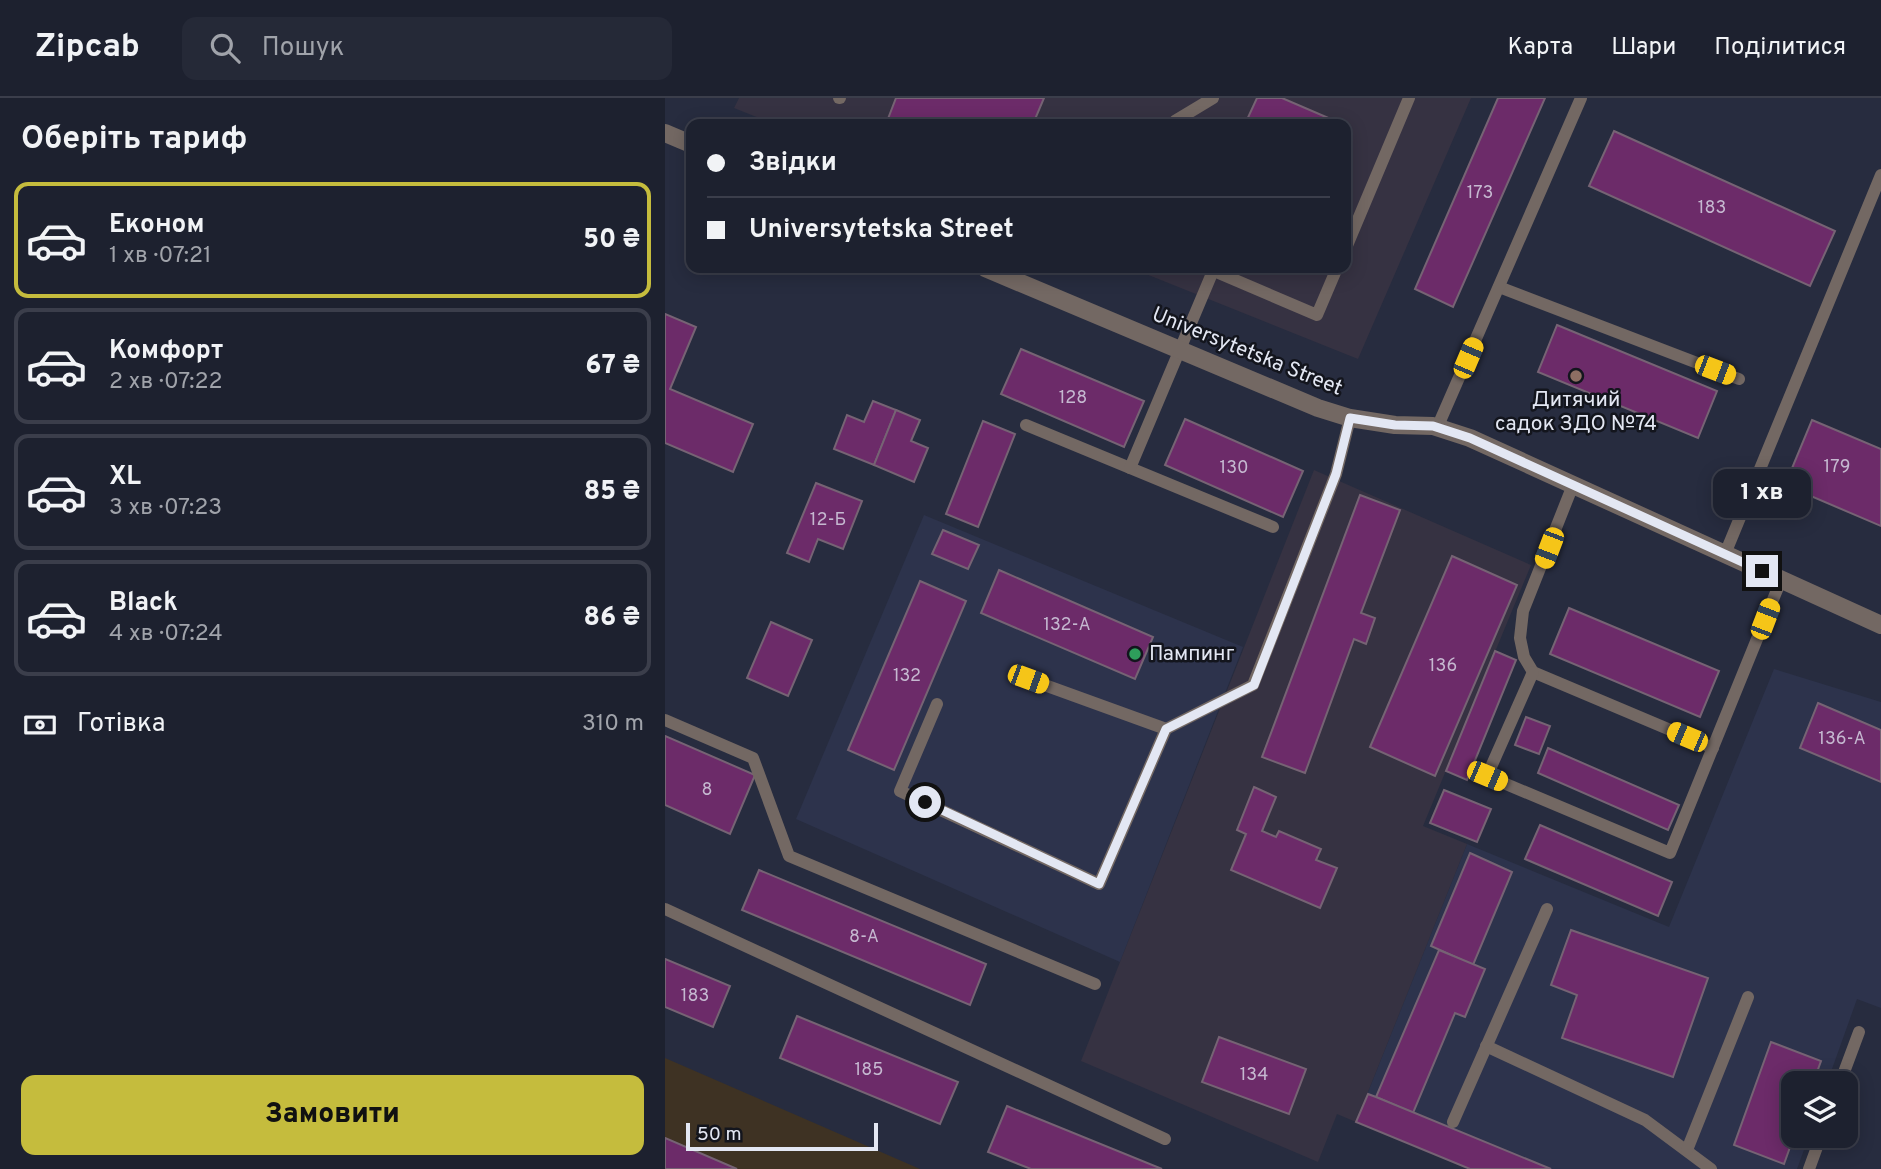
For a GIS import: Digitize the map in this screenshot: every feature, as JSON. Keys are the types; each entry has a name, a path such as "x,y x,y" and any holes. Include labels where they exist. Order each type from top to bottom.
{"street":[{"path":"665,133 686,142"},
{"name":"Universytetska Street","path":"997,273 1318,408 1350,418 1437,428 1470,438 1881,625"}],"lane":[{"path":"1178,119 1213,98"},
{"path":"1351,236 1409,98"},
{"path":"1437,428 1581,98"},
{"path":"1725,554 1881,175"},
{"path":"1130,468 1208,273"},
{"path":"1218,273 1317,315 1335,273"},
{"path":"1499,287 1739,379"},
{"path":"937,704 900,791 1099,884 1166,729 1254,685 1336,474 1350,418"},
{"path":"1026,425 1273,527"},
{"path":"1573,485 1523,611 1520,638 1524,656 1532,672 1713,748"},
{"path":"1532,672 1487,776 1670,853 1781,580"},
{"path":"1028,679 1166,729"},
{"path":"665,720 753,758 789,856 1095,984"},
{"path":"665,909 1165,1139"},
{"path":"1453,1122 1547,909"},
{"path":"1687,1150 1748,997"},
{"path":"1844,1071 1859,1032"},
{"path":"1486,1046 1645,1119 1711,1169"},
{"path":"1809,1169 1817,1148"}],"shaded area":[{"path":"739,98 1471,98 1358,359 1143,273 1351,273 1351,119 762,119 734,108"},
{"path":"1314,470 1531,565 1423,826 1467,844 1356,1122 1337,1114 1318,1162 1081,1061"},
{"path":"924,515 1243,647 1120,962 796,819"},
{"path":"1774,669 1881,702 1881,1008 1857,999 1831,1071 1781,1071 1781,1148 1805,1148 1797,1169 1470,1169 1356,1122 1467,844 1669,927"},
{"path":"665,1058 920,1169 665,1169"}],"building":[{"path":"896,98 1044,98 1035,119 888,119"},
{"path":"1257,98 1282,98 1331,119 1247,119"},
{"path":"1498,98 1545,98 1453,307 1415,289"},
{"path":"1614,131 1835,231 1810,286 1589,186"},
{"path":"665,314 696,327 670,389 753,424 733,472 665,443"},
{"path":"1557,325 1717,391 1698,438 1538,372"},
{"path":"1021,349 1144,401 1124,447 1001,394"},
{"path":"873,401 896,410 874,465 834,449 847,415 864,422"},
{"path":"896,410 920,420 911,441 928,448 914,482 874,465"},
{"path":"1185,419 1303,471 1283,517 1165,465"},
{"path":"1812,420 1881,449 1881,526 1785,485"},
{"path":"983,421 1015,434 978,527 946,514"},
{"path":"816,483 862,501 843,549 818,539 809,562 787,553"},
{"path":"1360,495 1400,510 1361,613 1375,618 1366,644 1354,639 1305,773 1262,757"},
{"path":"943,530 979,545 968,569 932,554"},
{"path":"1452,556 1517,585 1435,776 1370,747"},
{"path":"999,570 1153,637 1135,679 981,613"},
{"path":"920,581 966,601 894,770 848,750"},
{"path":"1569,608 1719,671 1700,717 1550,654"},
{"path":"771,622 812,640 788,696 747,678"},
{"path":"1495,651 1516,660 1467,780 1446,771"},
{"path":"1818,703 1881,730 1881,782 1800,748"},
{"path":"1526,717 1550,726 1539,754 1515,745"},
{"path":"665,736 755,775 730,834 665,805"},
{"path":"1548,748 1679,805 1668,830 1538,773"},
{"path":"1254,787 1276,797 1262,831 1276,837 1279,831 1321,849 1316,860 1337,868 1320,908 1231,870 1246,834 1237,830"},
{"path":"1444,790 1491,809 1477,842 1430,823"},
{"path":"1540,825 1672,882 1658,916 1525,859"},
{"path":"1470,853 1512,872 1473,965 1431,946"},
{"path":"759,870 986,964 970,1005 742,910"},
{"path":"1571,930 1708,978 1673,1077 1562,1038 1577,995 1551,985"},
{"path":"1439,950 1485,969 1465,1017 1455,1013 1413,1113 1376,1097"},
{"path":"665,959 730,986 713,1027 665,1007"},
{"path":"797,1016 958,1082 940,1124 780,1058"},
{"path":"1219,1037 1306,1069 1289,1114 1202,1082"},
{"path":"1771,1042 1821,1061 1817,1071 1781,1071 1781,1148 1790,1148 1784,1164 1734,1145"},
{"path":"1368,1094 1551,1169 1470,1169 1356,1122"},
{"path":"1007,1106 1162,1169 1031,1169 988,1152"},
{"path":"665,1138 737,1169 665,1169"}],"place":[{"name":"Дитячий садок ЗДО №74","path":"1576,376"},
{"name":"Пампинг","path":"1135,654"}],"route":[{"path":"925,802 1099,884 1166,729 1254,685 1336,474 1350,418 1395,425 1433,426 1470,438 1762,571"}]}
